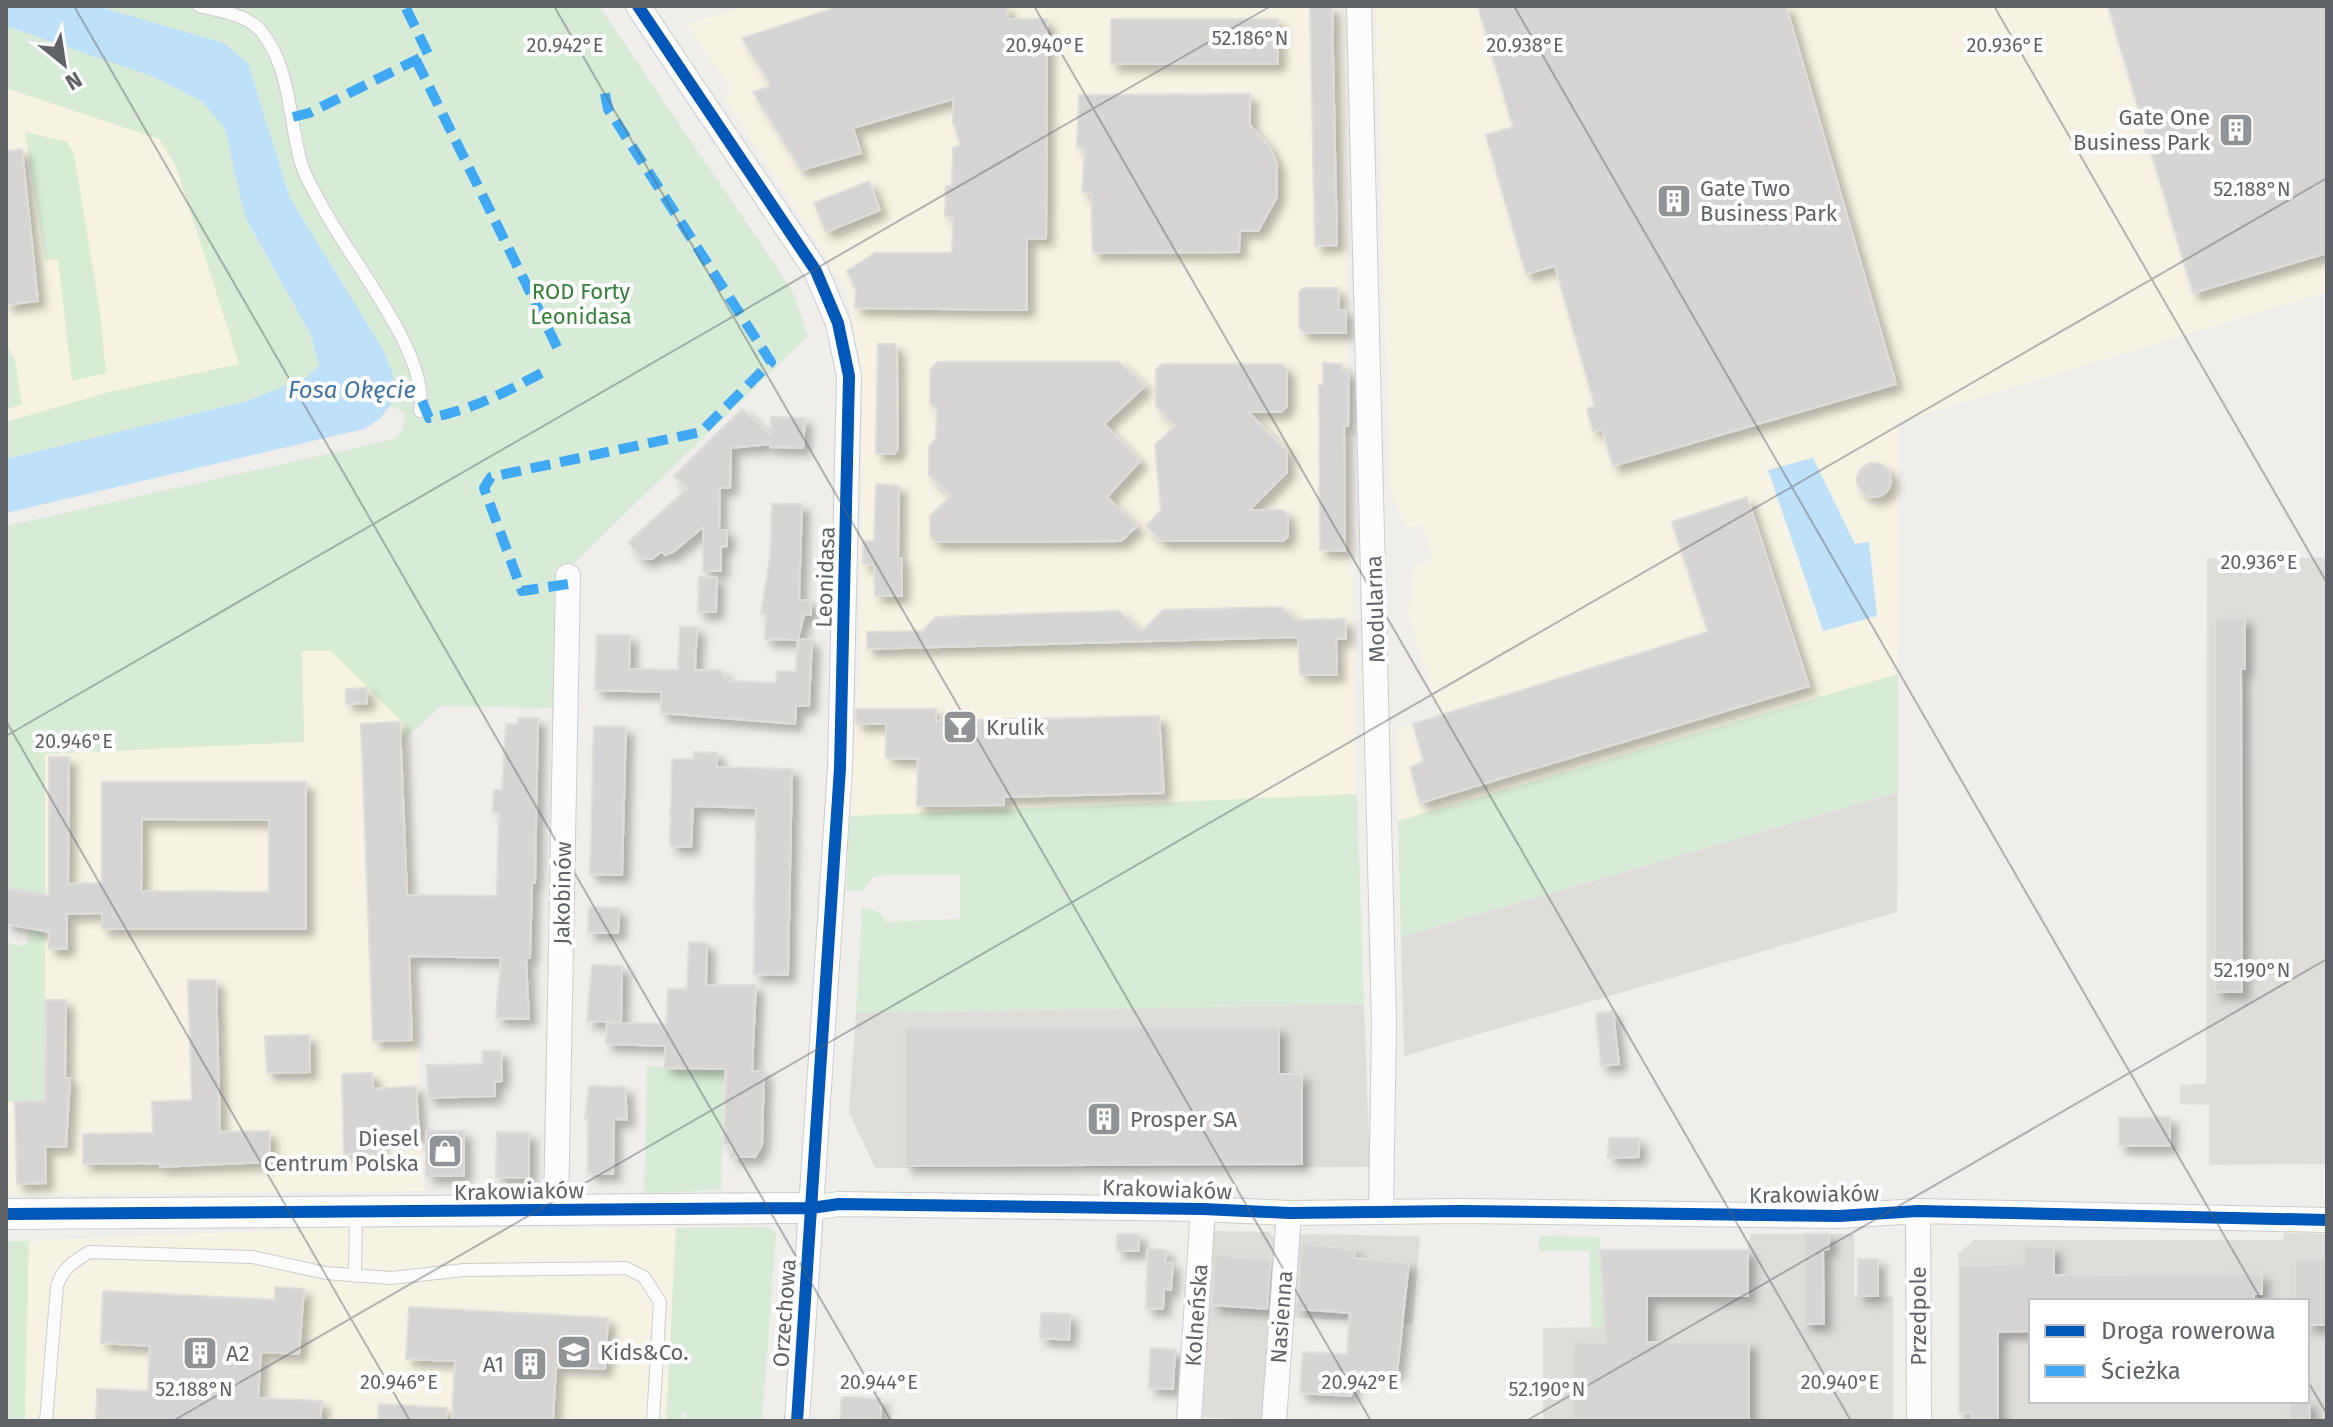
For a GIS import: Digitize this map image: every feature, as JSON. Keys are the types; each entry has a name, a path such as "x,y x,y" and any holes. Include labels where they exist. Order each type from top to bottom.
{"street":[{"name":"Leonidasa","path":"638,6 816,271 838,323 847,360 850,398 840,768 811,1208"},
{"name":"Modularna","path":"1359,6 1384,1023 1381,1211"},
{"name":"Jakobinów","path":"556,1210 568,576"},
{"name":"Krakowiaków","path":"6,1214 811,1208 854,1204 1289,1213 1381,1211 1839,1216 1918,1211 2327,1220"},
{"name":"Orzechowa","path":"797,1421 811,1208"},
{"name":"Kolneńska","path":"1189,1421 1203,1209"},
{"name":"Przedpole","path":"1918,1211 1919,1421"},
{"name":"Nasienna","path":"1274,1421 1289,1213"}],"lane":[{"path":"199,6 255,23 280,63 301,165 349,255 412,353 421,380 420,411"},
{"path":"355,1276 356,1212"},
{"path":"46,1421 57,1286 71,1262 89,1252 252,1257 326,1273 391,1278 464,1270 626,1268 644,1277 660,1302 653,1421"}],"shaded area":[{"path":"746,6 1342,6 1357,794 850,816 859,667 863,383 846,289 724,97 732,90 686,24"},
{"path":"1376,6 2327,6 2327,292 1899,422 1898,674 1398,821 1396,729 1439,716 1409,617 1413,566 1432,559 1422,525 1406,528 1390,490"},
{"path":"6,88 159,139 176,166 240,364 109,392 6,422"},
{"path":"2207,558 2327,558 2327,1164 2209,1165 2209,1105 2180,1104 2180,1085 2206,1084"},
{"path":"302,651 331,651 405,725 424,1191 6,1195 6,1102 45,1100 44,753 304,742"},
{"path":"1898,792 1897,912 1404,1056 1401,937"},
{"name":"Prosper SA","path":"1364,1004 1370,1167 875,1168 849,1112 856,1013"},
{"path":"330,1228 676,1228 666,1421 22,1421 29,1241"},
{"path":"1215,1231 1269,1232 1275,1240 1266,1421 1196,1417 1208,1239"},
{"path":"2284,1233 2327,1234 2327,1421 1971,1421 1971,1413 1958,1413 1958,1254 1974,1240 2283,1240"},
{"path":"1290,1234 1420,1236 1413,1324 1285,1317"},
{"path":"1751,1234 1854,1234 1854,1296 1893,1297 1893,1421 1543,1421 1543,1328 1605,1327 1600,1250 1747,1250"}],"green space":[{"name":"ROD Forty Leonidasa","path":"97,6 599,6 778,269 794,295 808,336 561,576 554,708 441,706 406,738 405,725 331,651 302,651 304,742 45,754 45,1101 6,1102 6,943 26,946 36,894 6,888 6,526 395,439 403,429 404,411 389,406 395,381 384,351 290,198 248,63 224,43"},
{"path":"6,26 154,77 203,102 225,128 245,218 312,337 319,367 307,377 247,401 6,459 6,422 109,392 239,364 176,166 159,139 6,88"},
{"path":"25,132 67,142 74,154 100,312 106,373 72,381 58,259 45,260"},
{"path":"6,344 15,360 22,404 6,410"},
{"path":"1898,674 1898,792 1401,937 1398,821"},
{"path":"1357,794 1364,1004 856,1013 862,907 881,913 886,922 960,919 960,875 884,875 872,878 863,891 846,891 850,816"},
{"path":"647,1066 724,1069 721,1190 644,1193"},
{"path":"769,1227 776,1233 762,1421 683,1421 687,1413 683,1412 680,1421 666,1421 676,1228"},
{"path":"1539,1236 1600,1237 1605,1327 1591,1327 1589,1251 1539,1251"},
{"path":"6,1241 29,1241 25,1421 6,1421"}],"water":[{"name":"Fosa Okęcie","path":"6,6 97,6 224,43 248,63 290,198 384,351 395,381 391,404 380,419 364,429 6,513 6,459 247,401 307,377 319,366 312,337 245,217 225,129 203,102 154,77 6,26"},
{"path":"1813,458 1855,544 1869,542 1877,616 1823,631 1768,470"}],"building":[{"path":"841,6 1006,6 1008,19 1047,19 1046,239 1027,238 1027,310 855,308 856,290 847,271 875,253 952,253 953,217 945,216 946,186 952,186 953,148 961,145 953,122 953,99 853,128 861,153 801,170 753,92 771,86 742,38"},
{"path":"1310,6 1332,6 1337,245 1315,246"},
{"name":"Gate Two Business Park","path":"1478,6 1786,6 1896,384 1613,466 1602,429 1593,431 1587,409 1595,406 1555,266 1526,274 1486,135 1513,127"},
{"name":"Gate One Business Park","path":"2108,6 2327,6 2327,253 2193,293"},
{"path":"1111,19 1278,19 1278,64 1111,64"},
{"path":"1250,94 1250,125 1270,148 1277,164 1277,197 1258,231 1240,231 1239,252 1093,253 1091,193 1082,192 1085,148 1077,147 1079,95"},
{"path":"22,149 38,301 6,305 6,151"},
{"path":"869,181 880,210 826,232 814,203"},
{"path":"1304,288 1338,288 1339,310 1346,310 1346,333 1305,333 1299,328 1299,292"},
{"path":"878,344 895,344 897,353 898,449 894,454 876,454"},
{"path":"937,362 1119,362 1145,386 1104,424 1140,461 1107,497 1137,526 1121,541 936,542 930,536 930,516 951,496 929,475 929,446 936,439 937,410 930,403 930,370"},
{"path":"1323,363 1342,364 1341,371 1349,371 1348,426 1344,426 1345,551 1320,550 1319,385 1323,385"},
{"path":"1162,364 1281,364 1287,370 1287,406 1281,412 1248,412 1287,451 1287,472 1249,510 1283,510 1288,515 1288,536 1283,541 1161,541 1146,526 1161,510 1155,445 1175,426 1156,406 1156,370"},
{"path":"742,409 771,436 771,417 805,418 803,448 770,447 770,444 731,448 730,488 720,488 719,530 727,530 727,546 721,547 721,571 703,571 703,527 673,552 665,555 662,551 652,559 642,559 628,542 687,489 674,476"},
{"path":"1874,463 1886,468 1891,480 1886,492 1874,497 1862,492 1857,480 1862,468"},
{"path":"876,484 899,486 898,558 902,558 902,596 875,596 874,565 863,564 863,541 874,541"},
{"path":"1747,497 1809,686 1420,803 1410,767 1424,762 1413,724 1708,632 1672,522"},
{"path":"772,504 802,504 799,600 811,600 811,615 804,615 798,639 812,640 809,706 796,706 795,724 661,713 661,692 595,690 597,635 630,635 629,669 678,670 680,627 697,627 695,670 720,670 728,681 776,683 777,671 796,672 798,640 765,639 766,614 761,614 770,558"},
{"path":"699,577 717,577 716,612 698,612"},
{"path":"1281,607 1295,620 1345,619 1346,639 1336,639 1337,675 1300,675 1298,637 867,649 867,632 923,631 936,617 1119,611 1141,632 1163,610"},
{"path":"2215,618 2245,618 2245,669 2241,669 2242,992 2215,992"},
{"path":"367,688 367,703 346,704 346,689"},
{"path":"856,709 936,709 936,721 1159,716 1164,793 1004,797 1004,805 917,806 918,759 886,758 886,724 856,724"},
{"path":"518,718 538,718 535,883 532,883 530,958 526,958 529,1019 496,1018 501,958 409,956 412,1040 373,1041 361,724 400,722 407,895 497,896 499,812 493,812 494,790 502,790 506,724 518,724"},
{"path":"594,726 626,727 622,875 590,874"},
{"path":"694,752 717,753 717,767 792,769 788,975 754,974 756,808 693,806 691,847 670,846 672,759 694,759"},
{"path":"49,757 69,757 68,884 102,883 102,782 306,782 306,929 102,929 102,913 67,914 67,949 49,949 49,932 6,924 6,888 49,896","holes":["142,819 269,820 269,892 141,891"]},
{"path":"589,907 619,908 618,933 588,933"},
{"path":"689,942 707,943 706,985 756,985 752,1071 764,1071 762,1145 755,1157 731,1157 731,1145 724,1144 726,1069 665,1068 665,1046 606,1044 607,1022 667,1024 668,989 687,989"},
{"path":"592,965 622,966 621,1022 587,1021"},
{"path":"188,980 216,980 220,1132 269,1131 270,1162 160,1167 160,1163 83,1164 83,1134 153,1133 152,1102 192,1100"},
{"path":"46,1000 66,1000 65,1078 70,1078 66,1147 45,1146 46,1183 17,1184 15,1102 45,1101"},
{"path":"1613,1011 1619,1064 1601,1066 1596,1013"},
{"name":"Prosper SA","path":"905,1027 1279,1027 1279,1074 1302,1074 1302,1164 905,1166"},
{"path":"309,1035 310,1072 267,1073 265,1036"},
{"path":"483,1051 501,1051 502,1081 495,1082 495,1096 428,1098 427,1065 483,1064"},
{"path":"372,1073 373,1089 416,1086 419,1135 378,1138 379,1154 344,1154 342,1074"},
{"path":"589,1086 625,1087 627,1120 614,1119 613,1174 588,1174 588,1119 585,1119"},
{"path":"2170,1117 2170,1146 2119,1146 2119,1118"},
{"path":"426,1131 464,1131 464,1176 426,1176"},
{"path":"497,1132 529,1133 529,1178 496,1177"},
{"path":"1609,1138 1639,1138 1639,1157 1608,1158"},
{"path":"1117,1234 1139,1234 1139,1251 1117,1251"},
{"path":"1804,1234 1829,1234 1829,1249 1823,1250 1824,1324 1804,1324"},
{"path":"1302,1243 1355,1250 1354,1258 1409,1263 1397,1373 1353,1371 1351,1396 1300,1393 1303,1352 1347,1354 1350,1313 1297,1309"},
{"path":"2024,1246 2054,1247 2054,1275 2262,1274 2262,1294 2254,1294 2254,1299 2029,1299 2029,1331 1998,1332 1998,1421 1971,1421 1971,1413 1959,1413 1959,1265 2024,1264"},
{"path":"1148,1249 1166,1250 1165,1262 1173,1263 1171,1290 1164,1289 1163,1309 1146,1308"},
{"path":"1600,1250 1748,1250 1748,1296 1647,1296 1647,1342 1749,1342 1749,1421 1573,1421 1573,1342 1606,1343"},
{"path":"1215,1255 1271,1259 1267,1309 1212,1305"},
{"path":"1858,1259 1878,1259 1878,1296 1858,1296"},
{"path":"2295,1260 2327,1260 2327,1325 2309,1325 2309,1299 2295,1299"},
{"name":"A2","path":"275,1287 304,1289 299,1354 261,1352 258,1398 322,1401 320,1421 96,1421 97,1389 148,1391 150,1346 101,1343 103,1291 275,1300"},
{"name":"A1","path":"409,1307 608,1318 605,1369 556,1367 553,1421 452,1421 455,1361 406,1359"},
{"path":"1041,1313 1070,1314 1069,1340 1040,1338"},
{"path":"1151,1348 1175,1350 1173,1389 1149,1388"},
{"path":"842,1397 881,1399 880,1421 840,1421"},
{"path":"2309,1401 2310,1421 2290,1421 2290,1403"},
{"path":"379,1404 447,1408 447,1421 378,1421"}],"marked path":[{"path":"293,117 309,113 428,54 405,6"},
{"path":"416,60 558,349"},
{"path":"568,584 522,591 484,488 491,477 701,432 771,362 608,109 603,84"},
{"path":"422,401 429,418 461,410 549,369"}],"cycle path":[{"path":"638,6 816,271 838,323 849,376 840,768 797,1421"},
{"path":"6,1214 811,1208 839,1204 1289,1213 1460,1211 1839,1216 1918,1211 2327,1220"}],"place":[{"name":"Gate One Business Park","path":"2236,130"},
{"name":"Gate Two Business Park","path":"1674,201"},
{"name":"Krulik","path":"960,727"},
{"name":"Prosper SA","path":"1104,1119"},
{"name":"Diesel Centrum Polska","path":"445,1151"},
{"name":"Kids&Co.","path":"574,1352"},
{"name":"A2","path":"200,1353"},
{"name":"A1","path":"530,1364"}]}
